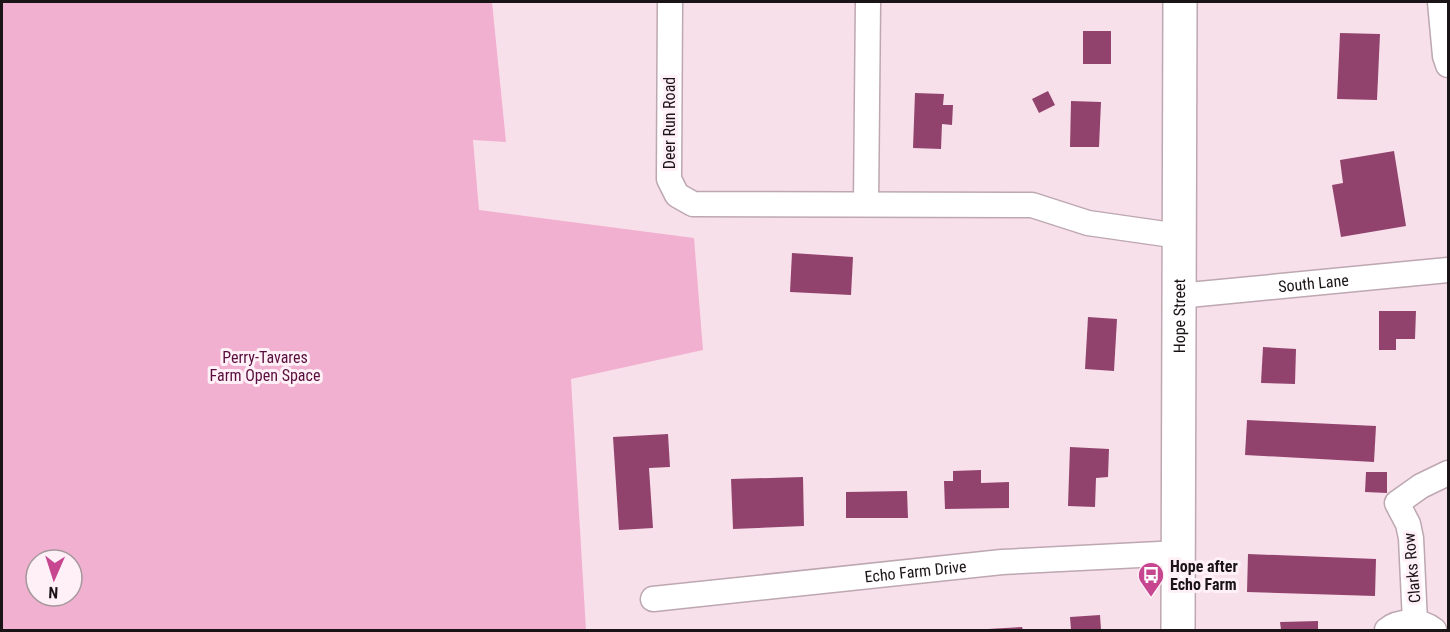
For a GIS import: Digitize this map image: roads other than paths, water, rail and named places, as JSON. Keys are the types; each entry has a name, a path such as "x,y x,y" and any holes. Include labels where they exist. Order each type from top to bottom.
{"main road":[{"name":"Hope Street","path":"1178,630 1180,2"}],"street":[{"name":"Deer Run Road","path":"670,2 669,179 677,195 693,204 1032,205 1088,223 1179,236"},
{"path":"866,203 868,2"},
{"path":"1440,2 1445,56 1449,65"},
{"name":"South Lane","path":"1178,296 1449,270"},
{"name":"Clarks Row","path":"1387,630 1392,625 1425,626 1408,524 1397,503 1421,486 1449,473"},
{"name":"Echo Farm Drive","path":"653,599 1002,562 1179,553"}],"place":[{"name":"Hope after Echo Farm","path":"1151,598"}],"park label":[{"name":"Perry-Tavares Farm Open Space","path":"265,366"}]}
